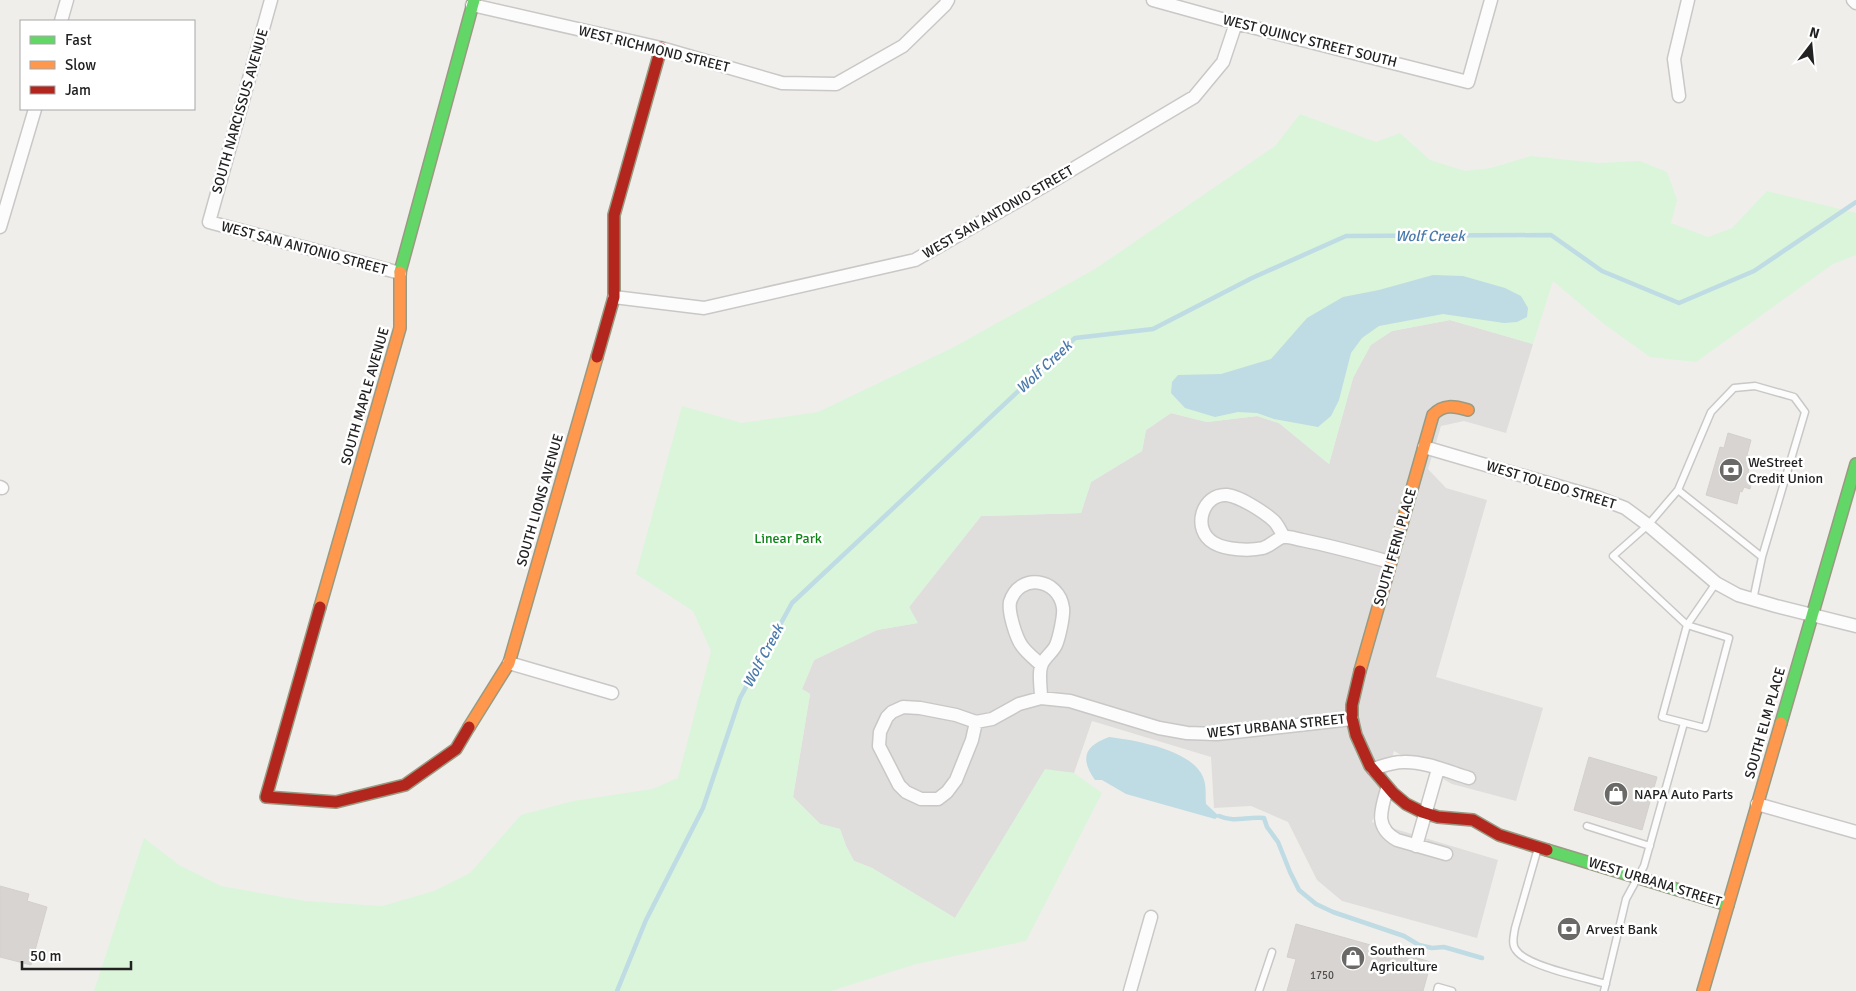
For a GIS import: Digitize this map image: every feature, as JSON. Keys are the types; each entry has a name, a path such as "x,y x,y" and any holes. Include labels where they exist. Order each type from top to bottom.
{"street":[{"path":"61,20 67,0"},
{"name":"SOUTH NARCISSUS AVENUE","path":"209,222 271,0"},
{"name":"WEST RICHMOND STREET","path":"473,2 661,48 782,83 836,84 903,46 948,0"},
{"name":"WEST QUINCY STREET SOUTH","path":"1153,0 1468,82 1491,0"},
{"path":"1679,96 1674,58 1688,0"},
{"path":"1853,0 1856,3"},
{"name":"SOUTH MAPLE AVENUE","path":"266,797 400,328 400,273 473,2"},
{"name":"WEST SAN ANTONIO STREET","path":"614,296 704,308 915,260 1194,97 1223,62 1236,23"},
{"name":"SOUTH LIONS AVENUE","path":"266,797 336,802 405,785 456,749 509,663 614,296 614,215 661,48"},
{"path":"0,227 35,110"},
{"name":"WEST SAN ANTONIO STREET","path":"209,222 400,273"},
{"name":"SOUTH FERN PLACE","path":"1352,719 1352,700 1356,684 1433,415 1438,408 1452,406 1468,410"},
{"name":"WEST TOLEDO STREET","path":"1424,447 1598,498 1625,508 1648,525 1716,583 1753,600 1856,626"},
{"name":"SOUTH ELM PLACE","path":"1704,991 1856,464"},
{"path":"1284,537 1274,521 1251,505 1228,495 1209,502 1201,519 1203,532 1207,538 1218,545 1247,549 1263,548 1284,537 1335,547 1390,562"},
{"path":"1041,665 1021,645 1009,608 1013,595 1023,585 1036,581 1053,589 1059,596 1063,607 1056,645 1041,665 1042,698"},
{"path":"509,663 612,693"},
{"name":"WEST URBANA STREET","path":"976,722 992,719 1019,704 1042,698 1070,701 1159,728 1187,733 1217,734 1352,719 1360,743 1373,770 1387,789 1399,799 1424,812 1438,817 1471,819 1499,835 1728,904"},
{"path":"903,707 920,708 956,715 976,722 972,740 956,780 947,792 938,798 921,799 906,792 899,785 880,746 880,732 887,717 892,712 903,707"},
{"path":"1373,770 1388,764 1404,762 1469,778"},
{"path":"1416,846 1424,812 1438,769"},
{"path":"1387,789 1381,817 1385,830 1390,836 1397,840 1446,854"},
{"path":"1757,804 1856,832"},
{"path":"1130,991 1151,917"}],"lane":[{"path":"1716,583 1687,625 1662,717 1705,728 1729,638 1687,625 1613,556 1648,525 1678,490 1711,412 1734,388 1755,386 1794,397 1805,412 1762,557 1753,600"},
{"path":"1678,490 1762,557"},
{"path":"1538,847 1515,928 1513,942 1515,950 1523,958 1605,988 1626,899 1644,866 1684,723"},
{"path":"1587,826 1650,846"},
{"path":"1259,991 1272,952"},
{"path":"1437,991 1438,987 1452,991"}],"shaded area":[{"path":"1450,320 1533,344 1506,433 1464,421 1441,426 1428,469 1446,488 1487,500 1436,677 1543,708 1516,801 1452,784 1394,751 1372,822 1498,860 1477,938 1342,901 1317,880 1288,822 1251,806 1214,808 1211,757 1092,721 1074,773 1045,770 955,918 872,868 854,861 840,829 820,824 793,797 810,694 802,689 814,660 877,630 917,623 909,607 981,516 1081,513 1091,482 1142,451 1146,430 1171,413 1207,422 1257,416 1279,423 1329,464 1353,378 1370,345 1392,331"}],"green space":[{"name":"Linear Park","path":"1300,114 1376,142 1400,133 1430,160 1465,171 1491,168 1531,156 1598,163 1640,161 1667,172 1677,200 1671,223 1708,237 1732,228 1767,191 1856,213 1856,255 1833,264 1696,362 1650,357 1604,324 1553,281 1533,344 1450,320 1392,331 1371,345 1353,378 1329,464 1279,423 1257,416 1207,422 1171,413 1146,430 1142,451 1091,482 1081,513 981,516 909,607 918,623 877,630 814,660 802,689 810,694 793,797 820,824 840,829 854,861 872,868 955,918 1045,769 1074,773 1102,793 1026,941 916,964 831,991 94,991 144,838 179,865 221,886 305,901 382,906 434,891 470,873 521,815 573,801 652,789 678,778 711,651 693,611 636,574 682,406 742,423 818,412 952,348 1095,269 1275,146"}],"water":[{"path":"1433,275 1463,276 1505,288 1521,296 1528,308 1527,317 1517,322 1504,323 1443,314 1379,326 1362,338 1351,353 1339,400 1331,416 1318,427 1274,419 1257,413 1238,412 1215,417 1185,408 1171,393 1172,382 1178,375 1221,374 1271,359 1307,318 1343,297 1379,290"},
{"path":"1109,737 1162,748 1187,760 1197,768 1203,777 1206,804 1219,816 1215,819 1126,794 1102,780 1095,780 1087,766 1087,754 1094,745"}],"building":[{"name":"WeStreet Credit Union","path":"1728,433 1751,440 1747,455 1750,456 1747,468 1749,468 1748,472 1754,474 1750,489 1744,487 1742,492 1740,491 1737,504 1706,495 1720,447 1724,448"},
{"name":"NAPA Auto Parts","path":"1589,757 1657,777 1642,830 1574,810"},
{"path":"0,886 29,894 27,901 47,907 31,965 0,957"},
{"name":"Southern Agriculture","path":"1296,924 1431,962 1423,991 1287,991 1296,959 1287,957"}],"waterway":[{"name":"Wolf Creek","path":"617,991 646,920 703,808 740,698 792,603 1075,338 1153,329 1252,278 1346,236 1551,235 1602,271 1679,303 1754,271 1856,202"},
{"path":"1219,816 1230,819 1264,818 1267,827 1278,842 1299,890 1316,904 1333,912 1404,936 1419,945 1432,948 1444,947 1482,958"}],"traffic: fast":[{"path":"400,272 474,0"},
{"path":"1781,723 1856,464"},
{"path":"1547,850 1728,905"}],"traffic: slow":[{"path":"320,607 400,328 400,272"},
{"path":"469,727 509,663 597,357"},
{"path":"1360,671 1433,415 1437,411 1449,407 1468,410"},
{"path":"1703,991 1781,723"}],"traffic: jam":[{"path":"597,357 614,297 614,215 661,48"},
{"path":"320,607 266,797 336,802 405,785 456,749 469,727"},
{"path":"1360,671 1352,705 1352,718 1356,735 1370,766 1393,793 1406,804 1422,812 1438,817 1473,820 1499,835 1547,850"}],"place":[{"name":"WeStreet Credit Union","path":"1731,470"},
{"name":"NAPA Auto Parts","path":"1616,794"},
{"name":"Arvest Bank","path":"1569,929"},
{"name":"Southern Agriculture","path":"1353,958"}]}
